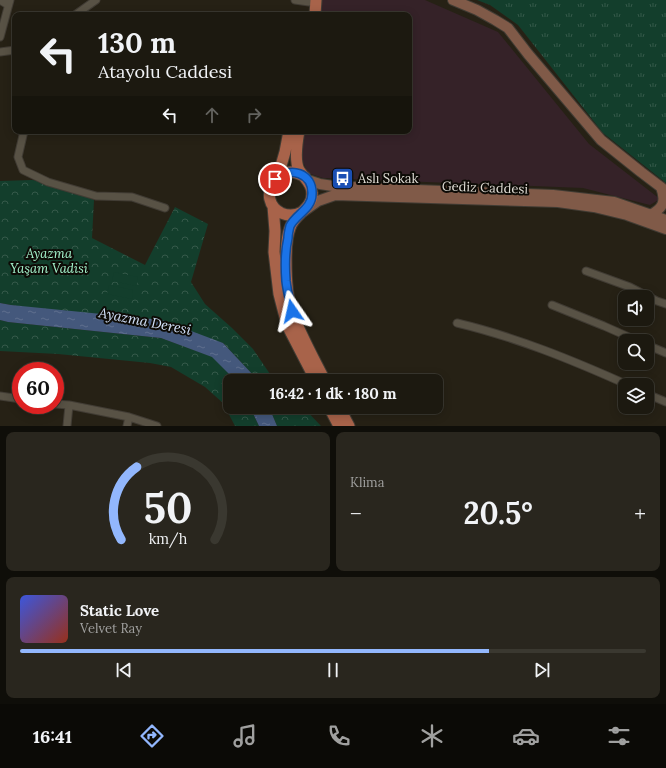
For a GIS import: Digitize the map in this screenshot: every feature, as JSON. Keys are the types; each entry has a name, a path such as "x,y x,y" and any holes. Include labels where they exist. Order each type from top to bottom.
{"main road":[{"path":"454,0 477,10 508,28 528,54 601,140 663,189 666,199 660,209 650,215"},
{"path":"309,12 311,1"},
{"path":"311,1 314,12"},
{"path":"278,176 288,134"},
{"path":"298,134 297,164 299,170 311,186 312,200 309,206 295,219 289,228 286,248 286,280 292,311 321,374"},
{"path":"304,211 298,214 284,214 273,206 269,194 273,182 283,173 298,173 308,180"},
{"name":"Gediz Caddesi","path":"308,180 333,186 553,195 614,202 666,220"},
{"name":"Gediz Caddesi","path":"304,211 318,201 336,195 558,202 594,207 627,215 666,229"},
{"path":"273,206 275,231 274,252 279,294 287,325 312,374"},
{"path":"333,414 339,426"},
{"path":"343,414 349,426"}],"street":[{"path":"0,0 9,2 0,37"},
{"path":"79,12 96,0"},
{"path":"295,0 311,1"},
{"path":"0,52 12,50"},
{"path":"23,134 18,157 23,170 48,182 96,196 132,197 165,208"},
{"path":"586,270 626,285 666,304"},
{"path":"552,305 622,334"},
{"path":"457,323 485,330 545,350 618,381"},
{"path":"654,348 666,353"},
{"path":"0,396 12,398"},
{"path":"654,397 666,402"},
{"path":"64,405 129,417 157,426"},
{"path":"67,426 69,406"},
{"path":"127,426 129,417"}],"shaded area":[{"path":"316,0 425,0 498,32 589,144 660,199 650,205 583,188 323,178 308,173 299,153 302,134 412,134 412,12 314,12"}],"green space":[{"path":"477,0 666,0 666,183 603,133 518,25 490,5"},
{"name":"Ayazma Yaşam Vadisi","path":"32,180 48,182 94,200 92,238 145,265 175,207 208,224 191,282 205,304 253,349 270,374 252,374 223,343 0,303 0,181"},
{"path":"114,272 138,277 137,286 112,281"},
{"path":"109,285 133,290 132,299 107,294"},
{"path":"0,320 161,338 213,357 229,374 223,374 223,403 205,387 171,367 150,363 58,354 0,351"},
{"path":"229,414 253,414 259,426 235,426"},
{"path":"272,414 310,414 321,426 277,426"}],"water":[{"name":"Ayazma Deresi","path":"0,303 162,320 223,343 252,374 229,374 212,357 161,338 0,320"},
{"path":"253,414 272,414 277,426 259,426"}],"place":[{"name":"Aslı Sokak","path":"342,178"}],"route":[{"path":"275,179 283,173 298,173 308,180 311,186 312,200 309,206 295,219 289,228 286,248 286,280 292,311"}]}
